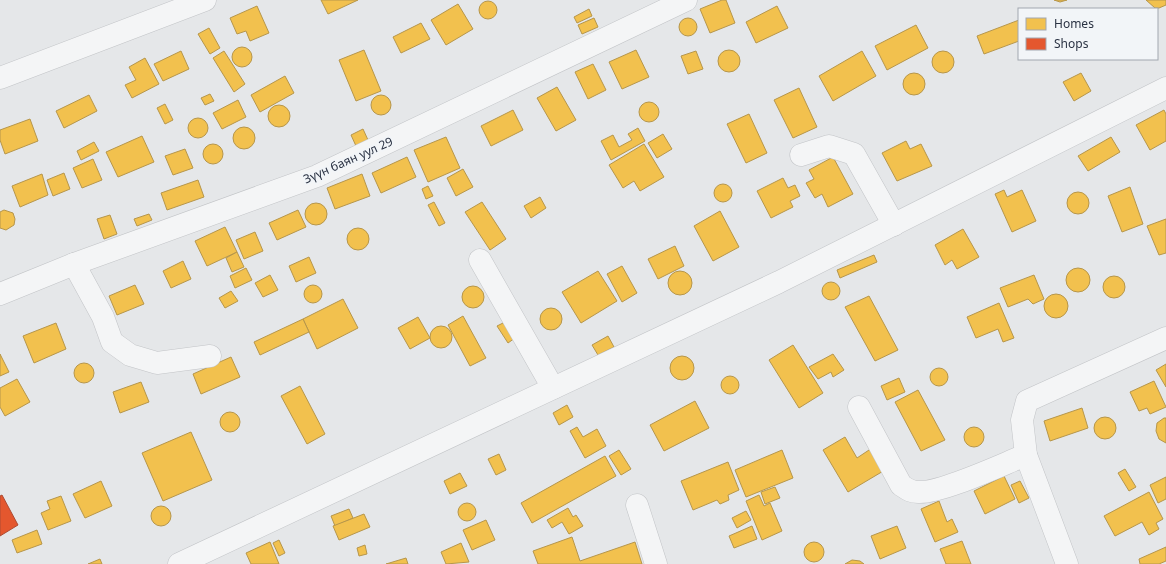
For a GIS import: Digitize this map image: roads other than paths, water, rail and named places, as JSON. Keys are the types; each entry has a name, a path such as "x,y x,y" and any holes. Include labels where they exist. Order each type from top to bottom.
{"street":[{"path":"0,78 205,0"},
{"name":"Зүүн баян уул 29","path":"0,294 74,264 317,176 686,0"},
{"path":"179,564 779,282 1166,88"},
{"path":"801,155 829,146 854,154 894,225"},
{"path":"480,260 553,388"},
{"path":"74,264 103,317 112,342 130,355 157,363 210,356"},
{"path":"1067,564 1026,455 1022,420 1027,401 1166,338"},
{"path":"859,407 901,485 909,491 919,492 945,486 1026,455"},
{"path":"638,505 656,564"}]}
